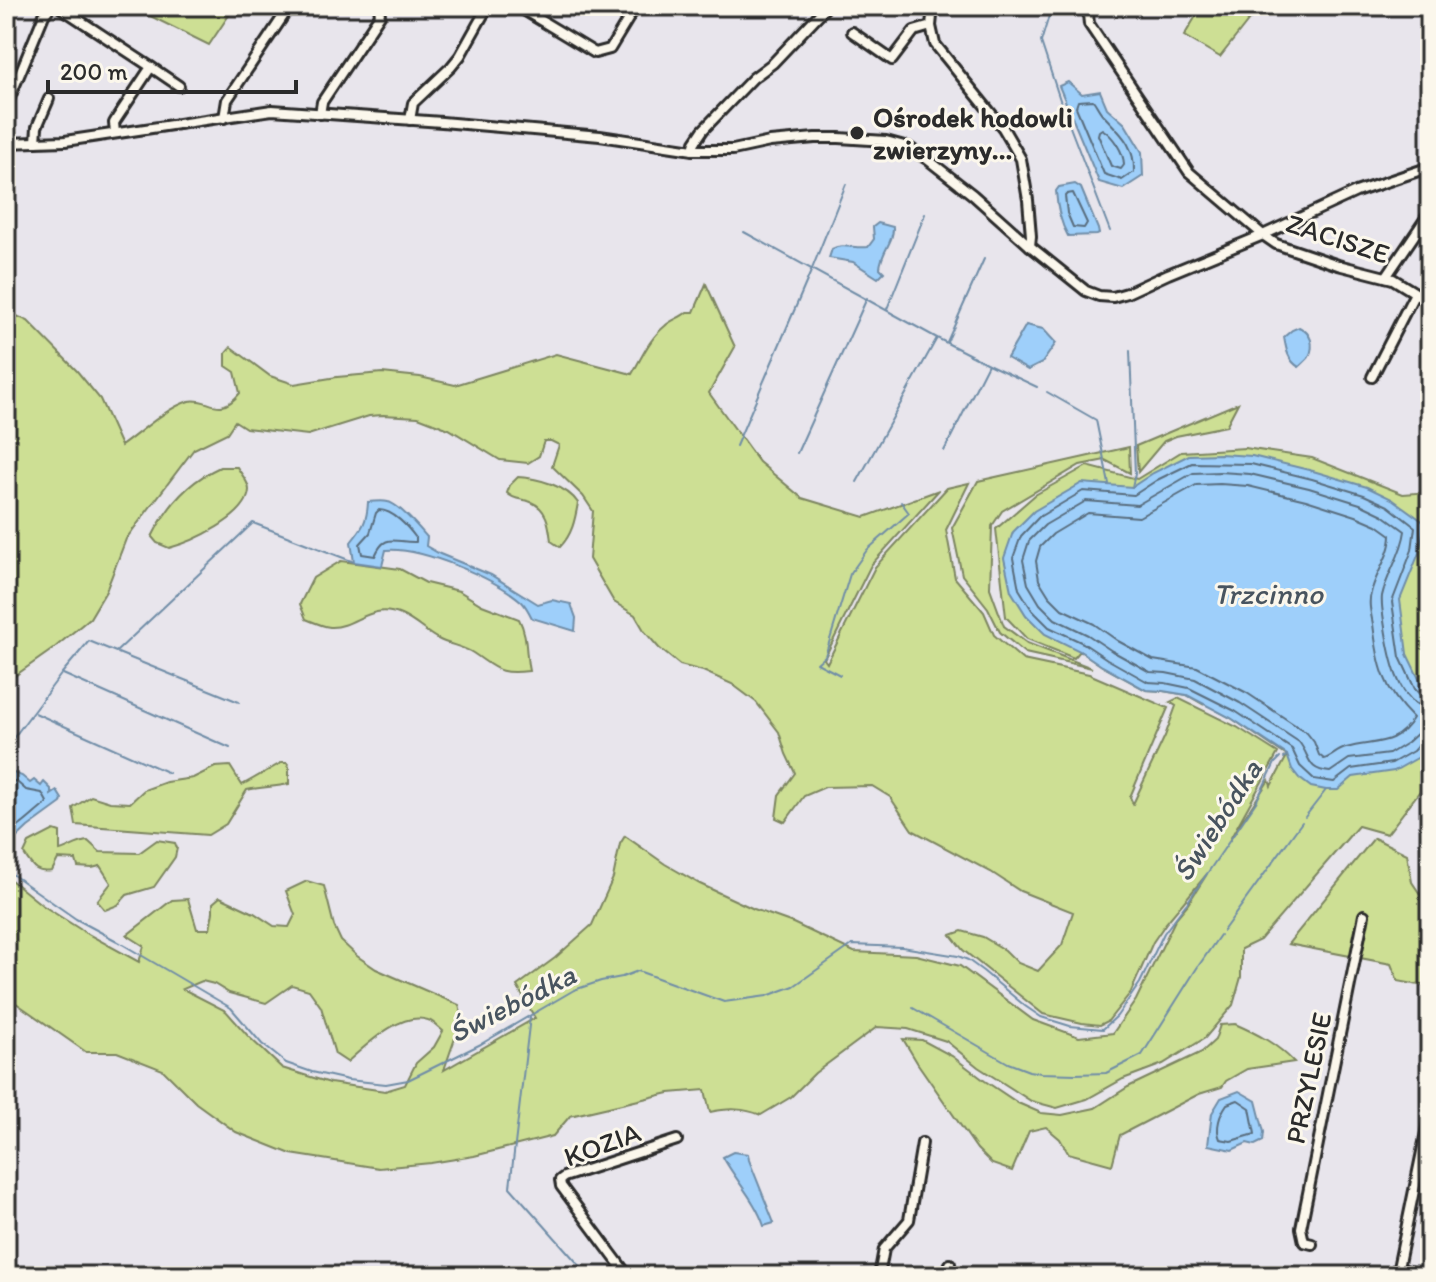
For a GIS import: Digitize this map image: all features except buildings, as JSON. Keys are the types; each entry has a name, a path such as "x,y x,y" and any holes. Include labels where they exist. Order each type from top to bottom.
{"street":[{"path":"6,107 44,15 51,6"},
{"path":"58,6 179,86"},
{"path":"224,118 227,100 290,6"},
{"path":"320,114 322,102 380,15 379,6"},
{"path":"410,120 413,103 460,56 488,6"},
{"path":"517,6 595,53 610,49 636,6"},
{"path":"693,150 703,130 827,6"},
{"path":"933,6 931,26 938,48 992,113 1017,150 1028,200 1030,246"},
{"path":"6,143 65,141 272,110 600,136 693,150 733,150 770,142 815,138 900,144 943,171 1086,291 1113,297 1263,235 1189,172 1089,24 1089,6"},
{"path":"852,32 892,60 914,31 931,26"},
{"path":"115,133 114,123 151,67"},
{"path":"36,142 37,127 49,99"},
{"path":"1426,168 1430,183"},
{"name":"ZACISZE","path":"1263,235 1356,192 1426,168"},
{"path":"1386,277 1430,212"},
{"name":"ZACISZE","path":"1263,235 1276,244 1325,261 1393,279 1430,302"},
{"path":"1372,377 1415,293"},
{"name":"PRZYLESIE","path":"1312,1244 1304,1242 1301,1228 1364,915"},
{"path":"1425,1276 1398,1272 1430,1113"},
{"name":"KOZIA","path":"628,1276 561,1186 560,1180 677,1140"},
{"path":"879,1276 884,1249 909,1220 922,1143"},
{"path":"946,1276 950,1264"}],"green space":[{"path":"130,6 235,6 209,45"},
{"path":"1202,6 1260,6 1220,57 1184,36"},
{"path":"706,284 735,347 709,393 759,462 802,498 865,517 939,490 871,565 824,659 827,663 875,567 947,488 969,483 946,530 955,578 984,612 994,635 1023,660 1089,674 1168,708 1130,797 1133,804 1176,706 1170,702 1178,698 1237,727 1278,753 1229,841 1269,780 1271,786 1287,756 1231,718 1137,666 1187,695 1146,690 1080,651 1074,658 1027,639 1006,617 996,529 1035,495 1087,466 1137,479 1181,452 1245,448 1312,458 1403,494 1430,492 1430,790 1423,787 1387,834 1358,826 1260,940 1241,949 1241,977 1233,1005 1205,1038 1163,1064 1123,1079 1087,1099 1057,1108 1031,1101 978,1067 946,1041 908,1029 877,1027 815,1073 791,1097 761,1115 736,1109 710,1112 705,1090 669,1093 570,1116 553,1136 474,1156 379,1168 291,1154 236,1132 196,1103 163,1070 117,1052 86,1052 6,996 6,876 42,905 139,962 144,946 127,935 172,900 188,899 197,929 210,929 213,903 220,897 274,926 289,927 295,915 286,891 307,881 324,886 341,941 357,956 376,969 459,1005 462,1018 444,1070 535,1018 517,986 592,925 613,878 620,844 625,836 700,884 854,952 916,955 960,966 1033,1020 1079,1037 1113,1033 1136,1000 1176,918 1207,874 1153,942 1131,992 1108,1021 1100,1025 1043,1014 963,950 951,935 962,931 983,937 1005,950 1018,963 1038,971 1062,945 1073,912 1020,891 912,830 890,797 872,786 825,787 804,796 785,822 776,818 779,795 795,773 779,732 756,702 732,684 680,665 659,648 635,615 614,602 589,559 593,511 583,496 552,466 559,445 551,441 544,441 539,456 528,463 500,460 449,429 418,417 369,416 308,435 246,428 235,421 227,433 194,449 126,539 106,591 90,618 6,682 6,407 13,368 6,331 6,311 28,321 77,371 100,399 121,446 180,404 196,400 219,406 232,401 240,393 235,372 226,366 226,353 231,347 270,376 294,384 382,373 455,385 556,354 632,374 659,331 687,312 694,312","holes":["202,981 229,993 266,1003 292,985 309,990 321,1007 335,1054 347,1062 384,1031 406,1020 428,1020 443,1031 434,1047 416,1063 405,1085 385,1091 330,1083 282,1068 226,1011 183,989"]},
{"path":"1238,403 1226,426 1164,441 1138,472 1136,446"},
{"path":"1129,447 1130,473 1105,460 1080,465 1002,511 992,526 990,588 1004,626 1027,643 1092,668 1025,653 1000,632 988,608 962,575 952,528 978,481"},
{"path":"220,467 237,467 248,484 246,500 239,510 217,527 191,540 169,548 157,543 152,537 172,505 198,479"},
{"path":"518,477 551,484 567,492 578,503 570,532 560,547 551,541 547,518 541,509 507,493"},
{"path":"341,561 400,569 426,583 459,591 482,605 519,619 529,671 498,670 469,651 438,639 406,617 390,612 371,613 339,626 327,626 306,619 300,604 313,578"},
{"path":"281,763 287,763 289,768 289,784 247,790 226,824 208,835 76,825 73,808 91,796 110,802 130,803 144,790 166,782 193,778 215,767 230,766 242,785"},
{"path":"54,830 60,832 60,851 88,841 100,852 139,853 157,840 175,843 177,848 175,857 154,887 127,895 118,905 105,910 97,901 111,883 100,866 78,867 76,860 58,859 52,871 42,871 32,865 24,854 29,843"},
{"path":"1374,838 1407,854 1412,882 1430,909 1430,987 1398,981 1391,964 1288,944"},
{"path":"1235,1024 1267,1040 1294,1062 1247,1069 1226,1081 1222,1087 1199,1094 1120,1135 1112,1165 1068,1153 1060,1139 1046,1127 1029,1131 1012,1171 992,1164 977,1149 903,1039 922,1040 952,1056 1018,1103 1041,1113 1062,1115 1095,1108 1128,1087 1202,1052 1215,1040 1220,1025"}],"water":[{"path":"1068,82 1082,94 1100,91 1107,108 1125,124 1142,152 1143,176 1123,189 1099,182 1059,86"},
{"path":"1075,184 1081,188 1098,229 1097,235 1068,236 1063,225 1056,191 1059,187"},
{"path":"878,223 893,227 881,262 880,268 884,272 878,278 853,262 829,258 836,247 868,247 874,239 873,227"},
{"path":"1026,325 1043,329 1056,343 1042,363 1028,370 1007,358"},
{"path":"1299,327 1309,336 1312,348 1309,358 1299,367 1290,358 1284,337"},
{"name":"Trzcinno","path":"1189,455 1252,456 1367,487 1392,499 1425,523 1419,553 1400,600 1407,654 1430,694 1430,745 1419,757 1394,771 1353,777 1338,790 1311,787 1292,769 1287,755 1231,718 1187,695 1146,690 1045,634 1026,615 1011,591 1004,558 1013,532 1034,511 1082,483 1132,487"},
{"path":"383,501 398,507 427,537 426,546 491,575 538,604 552,600 571,604 576,618 575,631 532,618 523,604 494,583 418,553 386,550 382,566 354,562 351,542 364,524 368,502"},
{"path":"6,770 30,783 34,780 41,786 44,782 51,789 51,795 57,791 62,799 11,843 6,841"},
{"path":"1239,1091 1256,1101 1264,1132 1263,1141 1255,1145 1247,1143 1232,1150 1208,1145 1212,1113 1221,1098"},
{"path":"733,1152 748,1154 774,1223 764,1226 723,1157"}],"waterway":[{"path":"1052,6 1041,42 1110,231"},
{"path":"736,446 846,184"},
{"path":"887,309 925,214"},
{"path":"744,232 937,338 1037,387"},
{"path":"947,342 984,259"},
{"path":"797,453 867,298"},
{"path":"857,482 937,338"},
{"path":"1130,351 1135,474 1132,487"},
{"path":"944,451 988,364"},
{"path":"1047,392 1096,420 1109,484"},
{"path":"840,675 817,663 825,656 850,574 867,550 909,513 901,502"},
{"path":"1425,523 1430,520"},
{"path":"6,748 89,641 116,652 253,523 354,562"},
{"path":"118,653 239,702"},
{"path":"63,674 230,748"},
{"path":"35,713 169,773"},
{"name":"Świebódka","path":"1284,758 1287,755"},
{"name":"Świebódka","path":"1187,903 1256,802 1280,758"},
{"path":"1305,817 1326,790"},
{"path":"1223,931 1302,822"},
{"name":"Świebódka","path":"6,870 76,919 231,1008 262,1044 286,1063 348,1080 386,1084 408,1080 481,1044 574,990 601,981 638,971 724,1002 767,996 794,986 852,945 902,947 958,956 983,971 1041,1017 1070,1026 1103,1029 1117,1016 1140,983 1164,933 1186,904"},
{"path":"913,1008 1008,1063 1029,1071 1106,1073 1142,1055 1220,935"},
{"path":"530,1017 510,1187 589,1276"}],"place":[{"name":"Ośrodek hodowli zwierzyny...","path":"857,133"}]}
